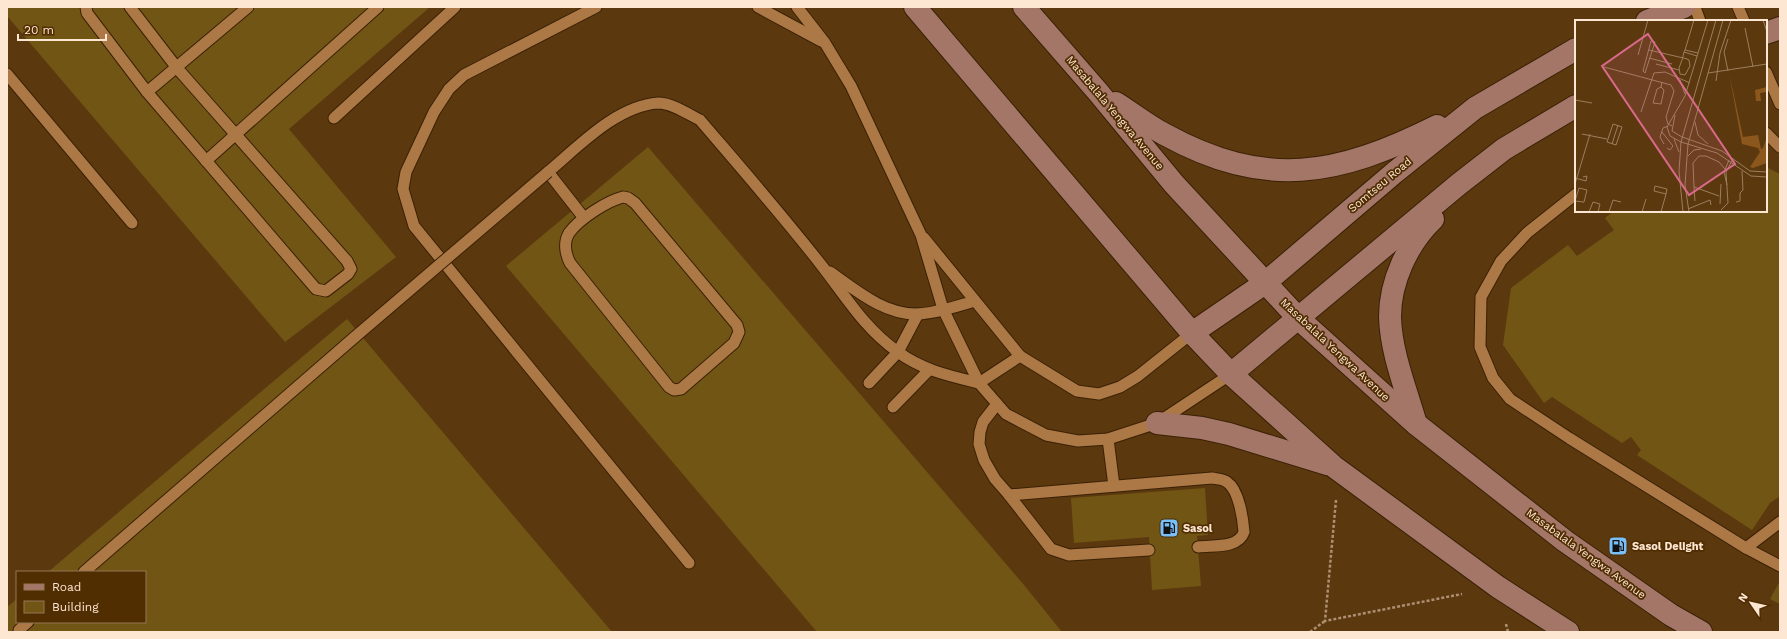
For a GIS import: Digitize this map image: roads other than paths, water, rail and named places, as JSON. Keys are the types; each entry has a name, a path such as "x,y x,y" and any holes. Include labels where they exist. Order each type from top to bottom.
{"main road":[{"path":"915,7 1192,333 1231,374 1336,468 1498,587 1568,632"},
{"name":"Masabalala Yengwa Avenue","path":"1024,7 1098,92 1174,184 1298,319 1416,424 1565,541 1671,615 1701,632"},
{"path":"1650,20 1684,7"},
{"path":"1767,33 1780,28"},
{"name":"Somtseu Road","path":"1192,333 1265,283 1394,173 1475,108 1575,50"},
{"path":"1098,92 1164,134 1194,149 1236,164 1276,171 1320,169 1368,156 1406,142 1475,108"},
{"path":"1231,374 1459,184 1504,149 1575,107"},
{"path":"1416,424 1398,362 1390,318 1396,280 1402,263 1414,242 1429,222 1504,149"},
{"path":"1157,423 1202,428 1229,434 1336,468"}],"lane":[{"path":"86,7 87,13 147,92 316,288 326,291 348,274 351,269 347,261 177,68 130,7"},
{"path":"147,92 248,7"},
{"path":"206,161 235,133 378,7"},
{"path":"334,118 454,7"},
{"path":"596,7 464,75 449,90 434,112 406,172 403,188 414,226 689,563"},
{"path":"758,7 825,43"},
{"path":"797,7 825,43 851,86 921,235 943,309 979,383 1006,414 1046,435 1078,441 1108,439 1157,423 1231,374"},
{"path":"1695,7 1700,20"},
{"path":"1738,7 1744,20"},
{"path":"7,74 132,222"},
{"path":"1767,74 1780,104"},
{"path":"85,571 356,336 612,119 630,110 658,103 678,108 700,120 822,267 856,313 870,329 898,352 929,370 979,383 1020,356"},
{"path":"1767,134 1780,147"},
{"path":"548,172 584,218"},
{"path":"1575,195 1527,233 1501,262 1481,297 1480,347 1493,378 1510,399 1569,438 1746,548 1780,566"},
{"path":"628,198 635,203 737,325 739,332 734,343 681,389 674,390 669,387 570,263 566,255 565,246 568,234 584,218 614,199 628,198"},
{"path":"921,235 1020,356 1077,391 1099,394 1120,387 1132,380 1192,333"},
{"path":"822,267 870,300 897,312 918,314 975,301"},
{"path":"869,382 898,352 918,314"},
{"path":"893,407 929,370"},
{"path":"997,404 983,422 979,444 984,460 994,479 1009,495 1051,549 1061,554 1069,555 1149,550"},
{"path":"1108,439 1114,486"},
{"path":"1009,495 1212,478 1228,483 1235,491 1237,498 1243,523 1244,532 1242,538 1235,543 1198,546"},
{"path":"1746,548 1780,522"},
{"path":"19,630 27,623"}],"place":[{"name":"Sasol","path":"1169,528"},
{"name":"Sasol Delight","path":"1618,546"}]}
